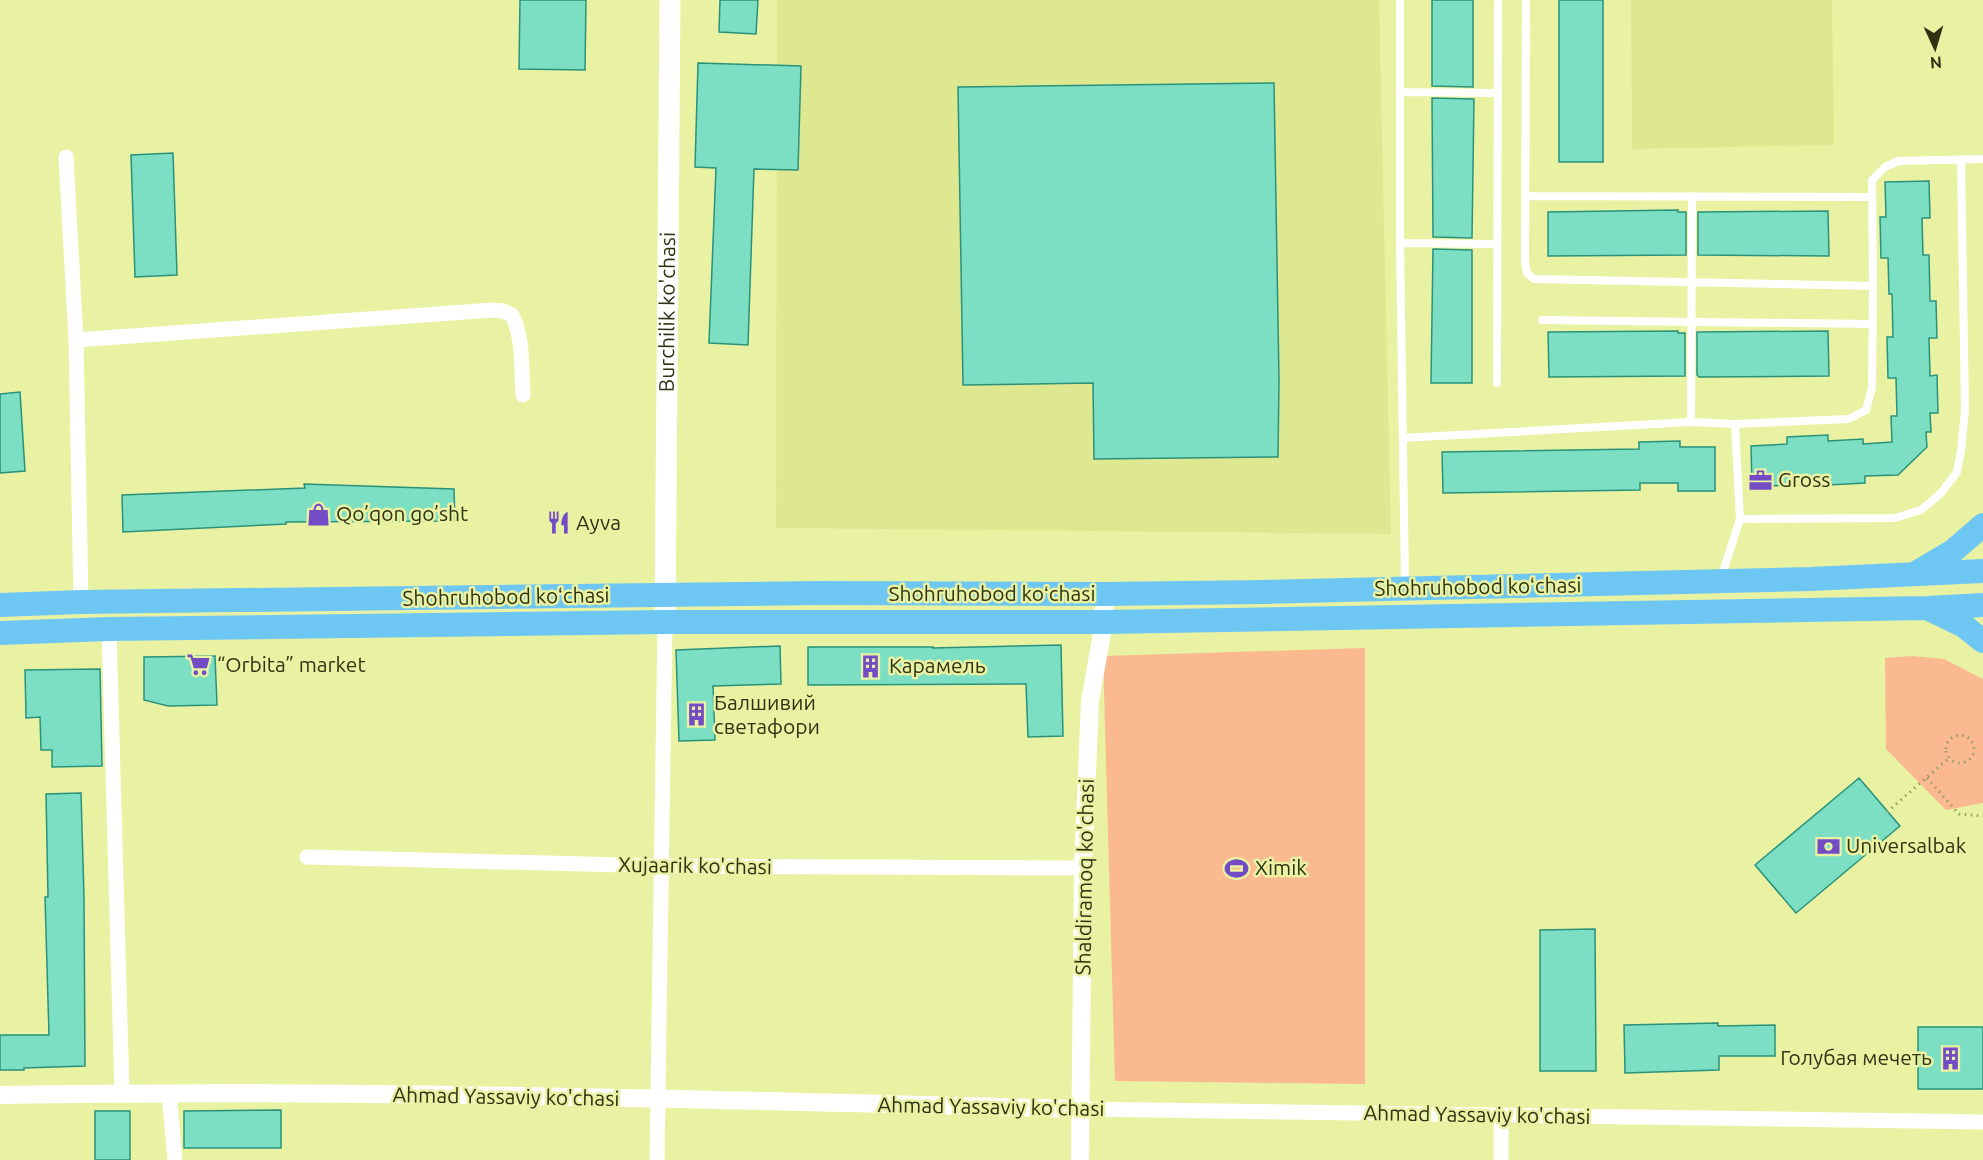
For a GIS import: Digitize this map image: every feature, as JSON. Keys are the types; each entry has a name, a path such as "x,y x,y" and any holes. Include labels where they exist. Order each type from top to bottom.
{"highway":[{"path":"1912,575 1953,551 1983,525"},
{"name":"Shohruhobod koʻchasi","path":"0,605 81,602 820,593 1104,594 1405,589 1983,572"},
{"name":"Shohruhobod koʻchasi","path":"0,633 109,629 665,622 1104,622 1927,608 1983,605"},
{"path":"1927,608 1964,626 1983,641"}],"main road":[{"name":"Burchilik ko'chasi","path":"665,622 670,0"}],"street":[{"path":"66,157 76,340 81,602"},
{"path":"76,340 503,311 512,315 517,324 520,337 523,395"},
{"name":"Shaldiramoq ko'chasi","path":"1080,1160 1083,868 1090,701 1104,622 1104,594"},
{"path":"657,1160 665,622"},
{"path":"109,629 122,1093"},
{"name":"Xujaarik ko'chasi","path":"307,857 661,866 1083,868"},
{"path":"169,1093 175,1160"},
{"name":"Ahmad Yassaviy ko'chasi","path":"0,1095 169,1093 658,1099 1081,1109 1983,1122"},
{"path":"1501,1160 1502,1115"}],"lane":[{"path":"1400,0 1400,243 1405,589"},
{"path":"1497,383 1498,0"},
{"path":"1526,0 1525,261 1527,273 1534,279 1873,286"},
{"path":"1400,92 1498,93"},
{"path":"1740,519 1895,518 1921,510 1941,493 1957,472 1965,410 1961,159"},
{"path":"1403,438 1691,422 1735,424 1849,419 1866,410 1872,388 1872,180 1885,167 1898,161 1983,159"},
{"path":"1525,196 1872,196"},
{"path":"1691,422 1692,196"},
{"path":"1400,243 1497,244"},
{"path":"1542,320 1872,324"},
{"path":"1720,581 1740,519 1735,424"}],"path":[{"path":"1959,736 1970,741 1974,749 1968,761 1959,763 1949,758 1946,747 1950,739 1959,736"},
{"path":"1887,812 1949,758"},
{"path":"1927,778 1959,814 1983,816"}],"shaded area":[{"path":"777,0 1379,0 1391,534 776,528"},
{"path":"1631,0 1832,0 1834,145 1632,149"},
{"name":"Ximik","path":"1365,648 1365,1084 1115,1081 1103,656"},
{"path":"1912,656 1944,659 1983,679 1983,803 1946,810 1886,749 1885,658"}],"building":[{"path":"520,0 586,0 585,70 519,69"},
{"path":"720,0 758,0 756,34 719,32"},
{"path":"1432,0 1473,0 1473,87 1432,86"},
{"path":"1559,0 1603,0 1603,162 1559,162"},
{"path":"698,63 801,66 798,170 754,169 748,345 709,343 716,168 695,167"},
{"path":"1274,83 1279,380 1278,457 1094,459 1093,383 963,385 958,87"},
{"path":"1432,98 1474,99 1472,238 1433,237"},
{"path":"173,153 177,275 135,277 131,155"},
{"path":"1929,181 1930,218 1922,218 1923,255 1929,255 1930,301 1936,301 1937,338 1929,338 1930,376 1937,375 1938,413 1930,413 1931,432 1926,432 1927,447 1898,475 1865,476 1865,483 1828,485 1828,477 1790,479 1790,485 1752,487 1751,446 1787,444 1787,437 1828,435 1828,441 1863,439 1863,444 1892,442 1891,416 1897,416 1896,378 1888,378 1887,337 1893,337 1892,294 1889,294 1888,258 1881,258 1880,217 1886,217 1885,182"},
{"path":"1678,210 1678,212 1686,212 1686,255 1548,256 1548,212"},
{"path":"1828,211 1829,256 1698,255 1698,212"},
{"path":"1433,249 1472,250 1472,383 1431,383"},
{"path":"1678,331 1678,333 1685,333 1685,376 1549,377 1548,332"},
{"path":"1828,331 1829,376 1699,377 1697,375 1697,332"},
{"path":"20,392 25,471 0,473 0,394"},
{"path":"1680,441 1680,447 1715,447 1715,491 1678,491 1678,483 1640,483 1640,490 1443,493 1442,452 1639,449 1639,442"},
{"path":"304,484 454,489 455,521 286,522 286,524 123,532 122,495 305,488"},
{"path":"1061,645 1063,736 1028,737 1026,684 808,685 808,647 933,648"},
{"name":"Балшивий светафори","path":"780,646 781,684 713,686 715,740 679,741 676,650"},
{"path":"215,656 217,705 168,706 144,700 144,657"},
{"path":"100,669 102,766 52,767 52,750 41,750 40,717 26,718 25,670"},
{"name":"Universalbak","path":"1859,778 1900,826 1796,913 1755,865"},
{"path":"81,793 85,1066 0,1070 0,1035 49,1035 45,897 48,897 46,794"},
{"path":"1595,929 1596,1071 1540,1071 1540,930"},
{"path":"1718,1023 1718,1026 1775,1025 1775,1056 1719,1056 1719,1070 1625,1073 1624,1025"},
{"name":"Голубая мечеть","path":"1918,1027 1983,1027 1983,1089 1918,1089"},
{"path":"281,1110 281,1148 184,1148 184,1111"},
{"path":"95,1111 130,1111 130,1160 95,1160"}],"place":[{"name":"Gross","path":"1760,480"},
{"name":"Qo’qon go’sht","path":"318,514"},
{"name":"Ayva","path":"558,523"},
{"name":"“Orbita” market","path":"199,665"},
{"name":"Карамель","path":"871,666"},
{"name":"Балшивий светафори","path":"696,715"},
{"name":"Universalbak","path":"1828,846"},
{"name":"Ximik","path":"1237,868"},
{"name":"Голубая мечеть","path":"1950,1058"}]}
